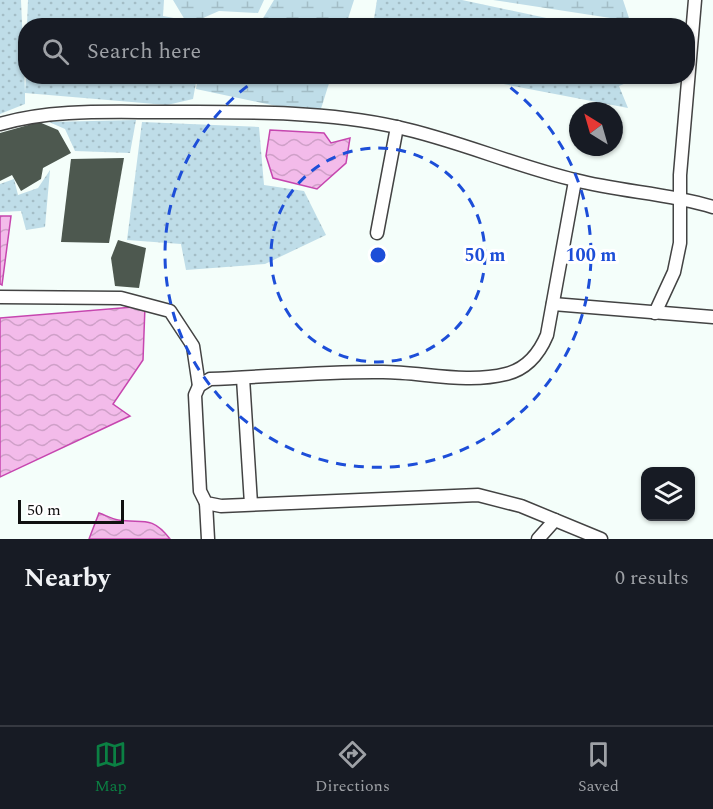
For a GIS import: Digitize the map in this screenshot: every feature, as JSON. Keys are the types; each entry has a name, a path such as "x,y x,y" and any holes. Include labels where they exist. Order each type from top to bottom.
{"street":[{"path":"694,18 696,0"},
{"path":"655,313 674,272 680,243 679,197 689,84"},
{"path":"0,124 27,116 121,112 218,112 339,117 397,127 575,180 679,197 713,207"},
{"path":"377,233 397,127"},
{"path":"199,386 210,379 383,372 484,377 508,374 529,363 539,354 547,335 575,180"},
{"path":"0,297 121,298 170,311 194,346 199,386 195,395 200,491 206,503 208,539"},
{"path":"553,304 713,317"},
{"path":"243,378 251,504"},
{"path":"206,503 251,504 478,495 521,506 601,539"},
{"path":"538,539 555,520"}],"green space":[{"path":"0,0 21,0 22,18 18,18 18,84 25,84 25,92 26,84 196,84 193,99 167,105 25,93 25,104 0,114"},
{"path":"28,0 164,0 163,16 174,18 27,18"},
{"path":"173,0 264,0 258,13 219,11 203,18 184,18"},
{"path":"274,0 354,0 348,18 263,18"},
{"path":"377,0 462,0 546,18 374,18"},
{"path":"493,0 623,0 629,18 610,18"},
{"path":"197,84 329,84 319,115 196,89"},
{"path":"503,84 624,84 619,86 628,108 623,107 623,102 597,102"},
{"path":"136,120 130,153 75,151 65,129 49,122"},
{"path":"142,122 259,127 264,185 304,191 326,235 265,264 186,270 181,244 127,240"},
{"path":"50,170 45,227 26,230 21,211 0,212 0,184 14,179 18,195 38,188"}],"water":[{"path":"270,130 324,133 331,143 350,138 346,163 317,189 273,178 266,156"},
{"path":"0,216 11,216 2,285 0,284"},
{"path":"145,306 143,360 113,404 130,416 0,477 0,318"},
{"path":"99,513 118,520 151,523 170,539 89,539"}],"building":[{"path":"39,122 58,130 71,153 43,168 41,179 21,191 12,175 0,181 0,133"},
{"path":"124,158 109,243 61,242 71,159"},
{"path":"118,240 146,248 139,288 115,286 111,258"}]}
